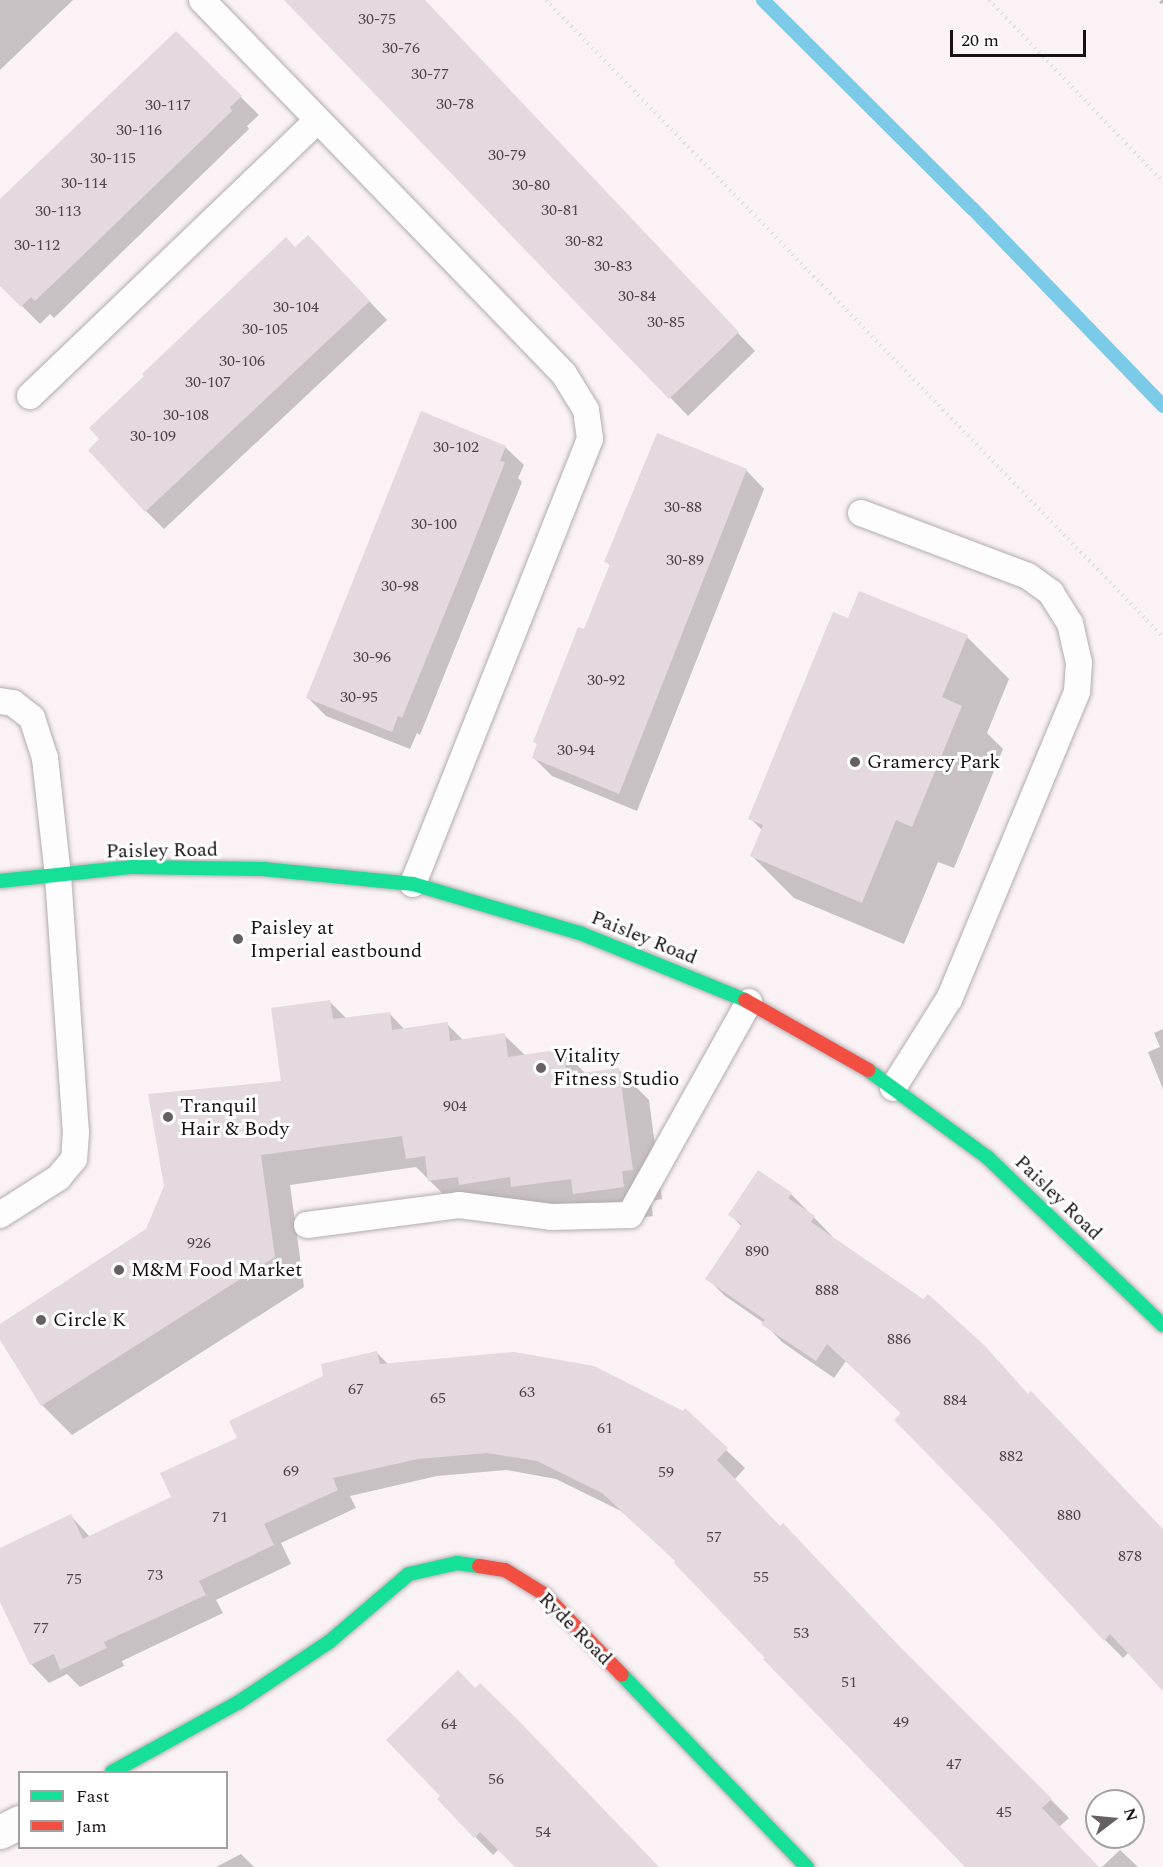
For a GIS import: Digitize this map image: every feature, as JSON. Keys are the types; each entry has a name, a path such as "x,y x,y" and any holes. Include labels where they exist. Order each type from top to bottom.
{"main road":[{"name":"Paisley Road","path":"0,881 132,867 262,869 413,884 580,933 749,1002 893,1088 987,1157 1163,1325"},
{"name":"Ryde Road","path":"116,1771 239,1702 328,1642 409,1574 457,1563 505,1570 544,1594 807,1867"}],"street":[{"path":"0,1832 18,1823"}],"lane":[{"path":"202,0 564,374 586,410 590,439 413,884"},
{"path":"30,396 318,121"},
{"path":"861,513 1028,576 1051,593 1070,623 1078,663 1077,692 949,999 893,1088"},
{"path":"0,701 13,703 32,718 45,759 58,876 76,1132 74,1159 58,1178 0,1215"},
{"path":"307,1225 459,1205 551,1217 630,1215 749,1002"}],"path":[{"path":"546,0 1163,638"},
{"path":"988,0 1163,182"}],"building":[{"path":"284,0 425,0 739,332 669,399"},
{"path":"176,31 242,96 230,107 232,111 78,260 35,301 31,297 21,307 0,286 0,199"},
{"path":"308,235 370,301 145,512 88,450 99,439 89,428 144,376 142,374 286,237 295,247"},
{"path":"421,411 506,446 500,461 505,462 402,718 398,716 392,732 306,698"},
{"path":"657,433 747,469 619,794 532,758 537,744 533,742 578,627 584,629 610,564 604,562"},
{"name":"Gramercy Park","path":"859,591 968,635 942,697 962,706 912,827 896,820 862,903 750,856 763,825 748,819 833,612 848,618"},
{"path":"330,1000 333,1019 390,1012 392,1030 448,1022 450,1041 505,1033 508,1057 563,1049 567,1075 619,1068 633,1170 622,1171 624,1187 573,1194 571,1179 511,1187 510,1177 459,1185 458,1177 428,1181 425,1156 406,1159 402,1136 261,1155 275,1257 41,1406 0,1340 0,1324 146,1229 164,1186 148,1094 281,1081 271,1008"},
{"path":"758,1170 792,1193 788,1198 815,1216 811,1222 923,1299 928,1294 985,1346 1028,1394 1031,1391 1163,1529 1163,1691 1110,1634 1104,1641 991,1519 894,1420 901,1413 827,1344 816,1361 761,1324 765,1320 705,1279 742,1224 728,1215"},
{"path":"377,1351 380,1364 514,1352 594,1366 683,1411 685,1408 728,1448 717,1460 780,1526 783,1523 900,1647 1052,1799 1042,1808 1099,1867 965,1867 763,1659 765,1658 674,1563 675,1561 602,1493 537,1461 487,1453 418,1459 333,1478 338,1490 264,1524 274,1545 199,1581 206,1595 104,1642 107,1648 60,1670 54,1654 30,1665 0,1602 0,1548 71,1514 83,1539 171,1497 160,1473 237,1438 229,1421 323,1376 321,1364"},
{"path":"458,1670 475,1688 480,1683 518,1720 659,1867 515,1867 480,1832 474,1838 437,1799 440,1796 386,1740"}],"waterway":[{"path":"763,0 973,209 1163,406"}],"traffic: fast":[{"path":"0,881 132,867 263,869 413,884 580,933 745,1000"},
{"path":"868,1070 987,1157 1163,1325"},
{"path":"114,1771 239,1702 329,1642 409,1574 457,1563 479,1566"},
{"path":"622,1675 807,1867"}],"traffic: jam":[{"path":"745,1000 868,1070"},
{"path":"479,1566 505,1570 544,1594 622,1675"}],"place":[{"name":"Gramercy Park","path":"855,762"},
{"name":"Paisley at Imperial eastbound","path":"238,939"},
{"name":"Vitality Fitness Studio","path":"541,1068"},
{"name":"Tranquil Hair & Body","path":"168,1117"},
{"name":"M&M Food Market","path":"119,1270"},
{"name":"Circle K","path":"41,1320"}]}
